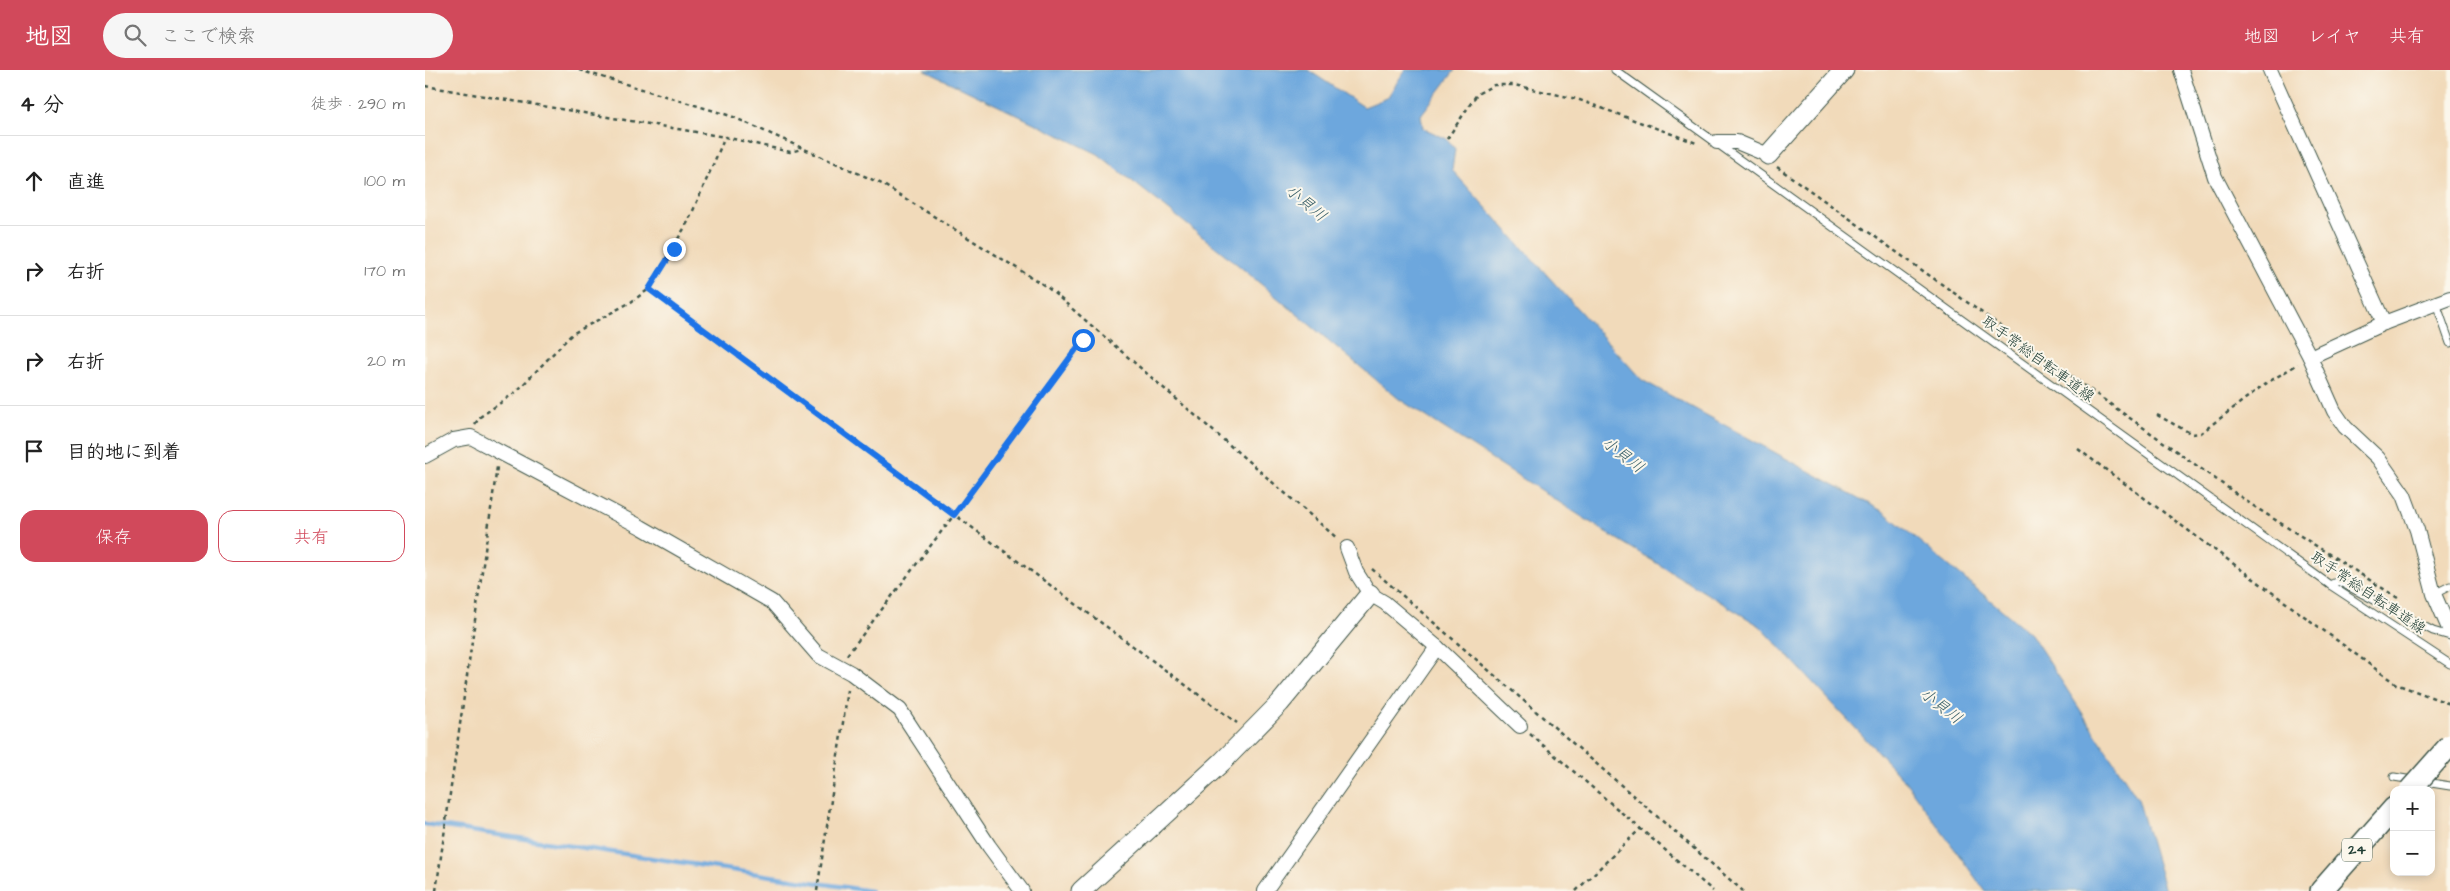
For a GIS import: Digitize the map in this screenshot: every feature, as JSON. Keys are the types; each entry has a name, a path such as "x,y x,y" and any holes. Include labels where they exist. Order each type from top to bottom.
{"main road":[{"path":"2402,783 2450,745"},
{"name":"24","path":"2321,891 2390,813"}],"street":[{"path":"1717,142 1737,142 1768,155 1844,70"},
{"path":"2181,70 2215,177 2310,357 2334,411 2345,427 2378,458 2404,495 2417,530 2434,594 2450,631"},
{"path":"2269,70 2383,323"},
{"path":"2310,357 2383,323 2450,298"},
{"path":"425,456 453,440 471,437 499,450 641,527 772,602 818,654 851,673 900,710 989,846 1022,891"},
{"path":"1347,548 1356,572 1370,594 1385,603 1437,647 1521,726"},
{"path":"1081,891 1151,829 1250,733 1279,703 1370,594"},
{"path":"1265,891 1437,647"}],"lane":[{"name":"取手常総自転車道線","path":"1615,70 1717,142 1963,323 2330,585 2450,664"},
{"path":"2436,303 2450,342"},
{"path":"2330,585 2338,581 2433,631 2450,636"},
{"path":"2434,594 2450,586"},
{"path":"2402,783 2450,786"}],"path":[{"path":"579,70 731,116 883,184 1047,287 1347,548"},
{"path":"1447,139 1477,94 1494,85 1514,85 1577,99 1705,146 1717,142"},
{"path":"425,86 725,137 790,152 804,149"},
{"path":"471,437 473,428 481,418 516,392 572,334 631,302 649,289 689,220 725,137"},
{"path":"1768,155 1775,165 1786,174 2253,505 2406,604"},
{"path":"649,289 1250,733"},
{"path":"838,667 954,515 1083,340"},
{"path":"2157,416 2192,434 2201,433 2262,386 2310,357"},
{"path":"2077,449 2396,684 2450,704"},
{"path":"436,891 499,450"},
{"path":"1370,567 1743,891"},
{"path":"817,891 851,673"},
{"path":"1521,726 1713,891"},
{"path":"1576,891 1641,828"}],"water":[{"name":"小貝川","path":"924,70 1308,70 1364,107 1387,98 1405,70 1455,70 1421,115 1423,128 1447,139 1455,149 1452,170 1642,380 1884,512 2031,634 2138,799 2165,891 1985,891 1905,781 1760,626 1607,533 1399,399 1232,260 1098,154"}],"waterway":[{"path":"425,824 871,891"}],"route":[{"path":"674,249 649,289 954,515 1083,340"}]}
